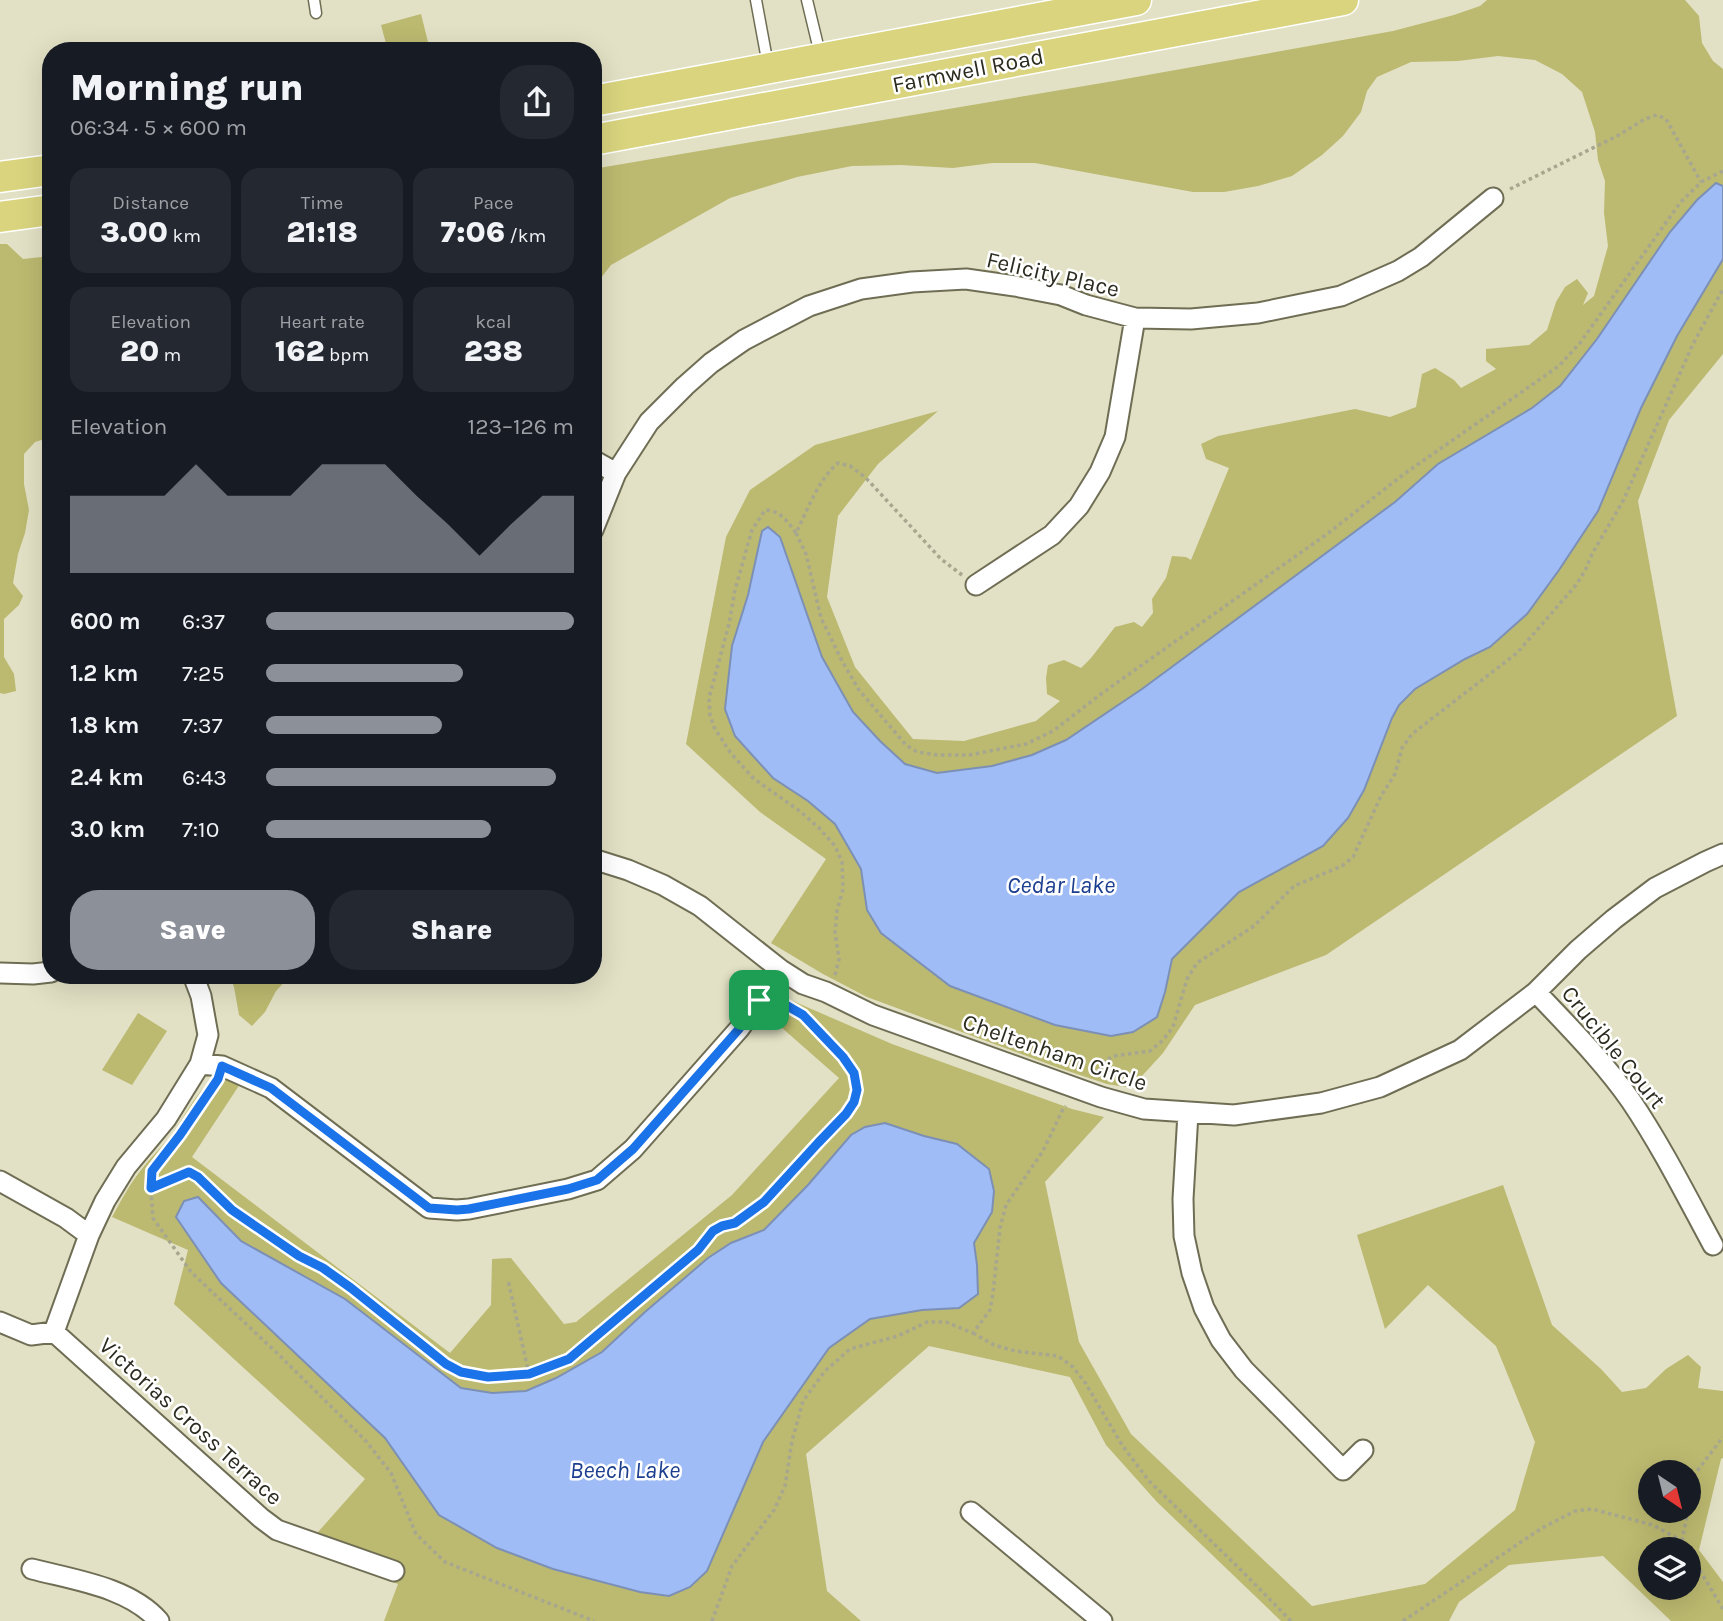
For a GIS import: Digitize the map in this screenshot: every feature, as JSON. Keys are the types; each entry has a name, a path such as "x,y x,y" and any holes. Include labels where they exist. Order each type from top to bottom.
{"main road":[{"name":"Farmwell Road","path":"602,99 1136,0"},
{"name":"Farmwell Road","path":"602,138 1343,0"},
{"path":"0,177 42,171"},
{"path":"0,217 42,211"}],"street":[{"name":"Felicity Place","path":"602,508 616,473 649,422 685,386 711,363 744,340 809,306 861,289 912,282 966,279 1061,295 1086,305 1135,318 1191,319 1258,313 1341,296 1398,271 1421,257 1493,198"},
{"path":"976,586 1052,535 1079,506 1100,472 1115,437 1135,318"},
{"path":"602,465 616,473"},
{"name":"Cheltenham Circle","path":"602,862 663,885 700,906 780,970 803,984 873,1015 1101,1097 1144,1109 1234,1115 1321,1103 1380,1087 1460,1050 1536,992 1614,919 1656,888 1723,854"},
{"path":"200,1064 222,1066 271,1088 429,1208 457,1210 568,1189 597,1180 633,1149 739,1029 780,970"},
{"path":"0,973 42,973"},
{"path":"0,1322 31,1335 54,1332 89,1235 105,1201 126,1167 166,1119 200,1064 208,1035 196,984"},
{"name":"Crucible Court","path":"1536,992 1630,1099 1660,1146 1713,1245"},
{"path":"1188,1113 1183,1199 1184,1236 1192,1273 1204,1308 1221,1340 1244,1370 1343,1470 1363,1450"},
{"path":"0,1181 66,1218 89,1235"},
{"name":"Victorias Cross Terrace","path":"54,1332 277,1530 394,1571"},
{"path":"971,1512 1102,1621"},
{"path":"32,1569 113,1590 134,1600 159,1621"}],"lane":[{"path":"314,0 316,13"},
{"path":"756,0 768,68"},
{"path":"807,0 821,59"}],"path":[{"path":"1493,198 1657,115 1666,119 1700,182"},
{"path":"826,992 835,975 839,959 835,932 843,889 842,862 835,846 819,828 753,778 730,752 714,727 710,715 709,698 729,624 735,590 752,530 765,510 774,510 786,519 796,533 806,554 821,618 842,661 859,690 906,745 917,752 969,755 1026,744 1053,731 1327,534 1404,474 1559,366 1580,343 1680,203 1700,182 1723,171"},
{"path":"974,1333 990,1310 1000,1228 1006,1205 1043,1151 1063,1110 1098,1074 1103,1063 1113,1056 1150,1051 1163,1040 1173,1027 1187,979 1197,963 1254,926 1294,886 1342,866 1353,857 1381,796 1395,774 1402,748 1412,734 1517,653 1576,585 1623,500 1693,344 1723,289"},
{"path":"796,533 830,470 838,463 850,466 865,477 941,559 976,586"},
{"path":"151,1188 189,1172 198,1177 232,1210 351,1288 446,1364 461,1372 488,1377 529,1374 569,1359 698,1250 713,1231 735,1223 764,1202 854,1102 857,1090 854,1073 843,1057 803,1015 784,1004 759,1000"},
{"path":"203,1101 218,1079 222,1066"},
{"path":"159,1162 152,1171 153,1218 191,1272 366,1441 391,1474 416,1534 445,1562 594,1621"},
{"path":"508,1280 529,1374"},
{"path":"712,1621 732,1566 774,1510 785,1486 792,1441 803,1401 825,1371 850,1349 898,1336 927,1322 946,1322 974,1333 993,1345 1014,1351 1058,1356 1073,1367 1122,1445 1149,1481 1291,1621"},
{"path":"1701,1466 1723,1437"},
{"path":"1403,1621 1542,1528 1575,1511 1592,1509 1653,1525 1675,1537"},
{"path":"1701,1572 1723,1609"}],"shaded area":[{"path":"1487,0 1685,0 1699,16 1702,43 1713,61 1723,69 1723,186 1716,184 1697,200 1670,232 1597,339 1560,386 1532,408 1438,464 1395,502 1143,689 1066,740 1032,755 992,766 937,773 905,764 853,712 822,657 780,537 768,527 732,646 808,801 835,824 861,869 867,910 882,933 950,986 1055,1025 1165,992 1171,959 1239,892 1323,846 1348,818 1364,790 1399,705 1415,689 1490,647 1527,614 1598,511 1641,408 1677,336 1723,259 1723,354 1669,420 1638,501 1677,716 1326,955 1195,1005 1163,1053 1131,1088 1107,1084 1059,1068 867,997 771,943 826,859 760,812 686,744 726,537 750,490 815,445 938,411 878,464 838,516 827,597 855,667 913,739 964,741 1036,721 1060,701 1047,694 1048,665 1064,660 1081,668 1115,627 1134,622 1142,627 1153,613 1152,599 1166,578 1172,556 1191,560 1229,468 1206,459 1201,444 1218,436 1355,409 1390,417 1416,407 1422,374 1435,368 1461,388 1496,369 1486,361 1486,349 1529,345 1547,330 1556,302 1565,287 1577,279 1588,293 1583,305 1594,296 1608,246 1604,213 1605,181 1598,160 1595,132 1582,92 1562,74 1535,60 1498,56 1458,61 1411,62 1377,77 1367,91 1361,112 1343,136 1322,155 1292,176 1258,186 1224,192 1193,192 1035,163 992,163 953,168 852,166 797,177 730,198 611,265 602,276 602,167 1393,31 1480,6"},
{"path":"421,14 428,42 386,42 381,25"},
{"path":"0,244 7,244 23,259 42,257 42,440 35,442 24,454 24,484 29,510 13,583 23,596 19,605 4,619 4,657 14,674 16,691 0,693"},
{"path":"233,984 283,984 265,1012 252,1026 239,1015"},
{"path":"781,1001 793,1001 892,1044 1072,1109 1104,1117 1045,1182 1079,1342 1131,1434 1312,1606 1425,1584 1515,1510 1535,1442 1496,1346 1428,1285 1385,1329 1357,1235 1503,1185 1552,1325 1622,1392 1646,1388 1666,1369 1688,1355 1701,1367 1698,1388 1723,1391 1723,1458 1701,1542 1701,1537 1638,1537 1638,1589 1603,1556 1509,1565 1459,1602 1449,1621 1281,1621 1157,1502 1106,1445 1070,1377 929,1346 806,1454 827,1591 861,1621 384,1621 398,1584 303,1549 365,1479 174,1304 188,1250 112,1217 129,1187 173,1133 205,1086 211,1080 225,1079 240,1084 192,1157 450,1353 491,1305 492,1259 511,1258 564,1324 576,1322 732,1195 839,1078 765,1013","holes":["924,1136 957,1144 992,1212 974,1243 977,1265 959,1308 922,1310 870,1319 829,1348 763,1442 707,1571 640,1592 553,1569 439,1515 385,1438 221,1283 199,1251 198,1197 241,1241 345,1299 461,1388 492,1393 526,1391 556,1378 602,1352 708,1258 731,1243 764,1230 808,1185"]},
{"path":"138,1013 167,1031 132,1085 102,1070"},
{"path":"1701,1553 1723,1582 1723,1621 1671,1621 1649,1600 1701,1600"}],"water":[{"name":"Cedar Lake","path":"1716,183 1723,186 1723,259 1677,336 1641,408 1598,511 1559,570 1527,614 1490,647 1415,689 1399,705 1364,790 1348,818 1323,846 1239,892 1172,959 1157,1017 1133,1032 1111,1036 1055,1025 950,986 881,933 867,910 861,869 835,824 808,801 773,778 735,736 725,709 732,646 748,595 762,531 768,527 780,537 822,657 853,712 905,764 937,773 992,766 1032,755 1066,740 1142,689 1395,502 1438,464 1532,408 1560,386 1597,339 1670,232 1697,200"},
{"name":"Beech Lake","path":"885,1123 957,1144 989,1169 994,1191 992,1212 974,1243 978,1294 959,1308 922,1310 870,1319 829,1348 763,1442 707,1571 690,1587 669,1596 640,1592 553,1569 497,1548 439,1515 385,1438 221,1283 176,1217 184,1201 198,1197 241,1241 345,1299 461,1388 492,1393 526,1391 556,1378 602,1352 708,1258 731,1243 764,1230 851,1135 865,1127"}],"route":[{"path":"759,1000 784,1004 803,1015 843,1057 854,1073 857,1090 854,1102 764,1202 735,1223 713,1231 698,1250 569,1359 529,1374 488,1377 461,1372 446,1364 351,1288 232,1210 198,1177 189,1172 151,1188 152,1171 218,1079 222,1066 271,1088 429,1208 469,1209 568,1189 597,1180 633,1149 739,1029 759,1000"}]}
